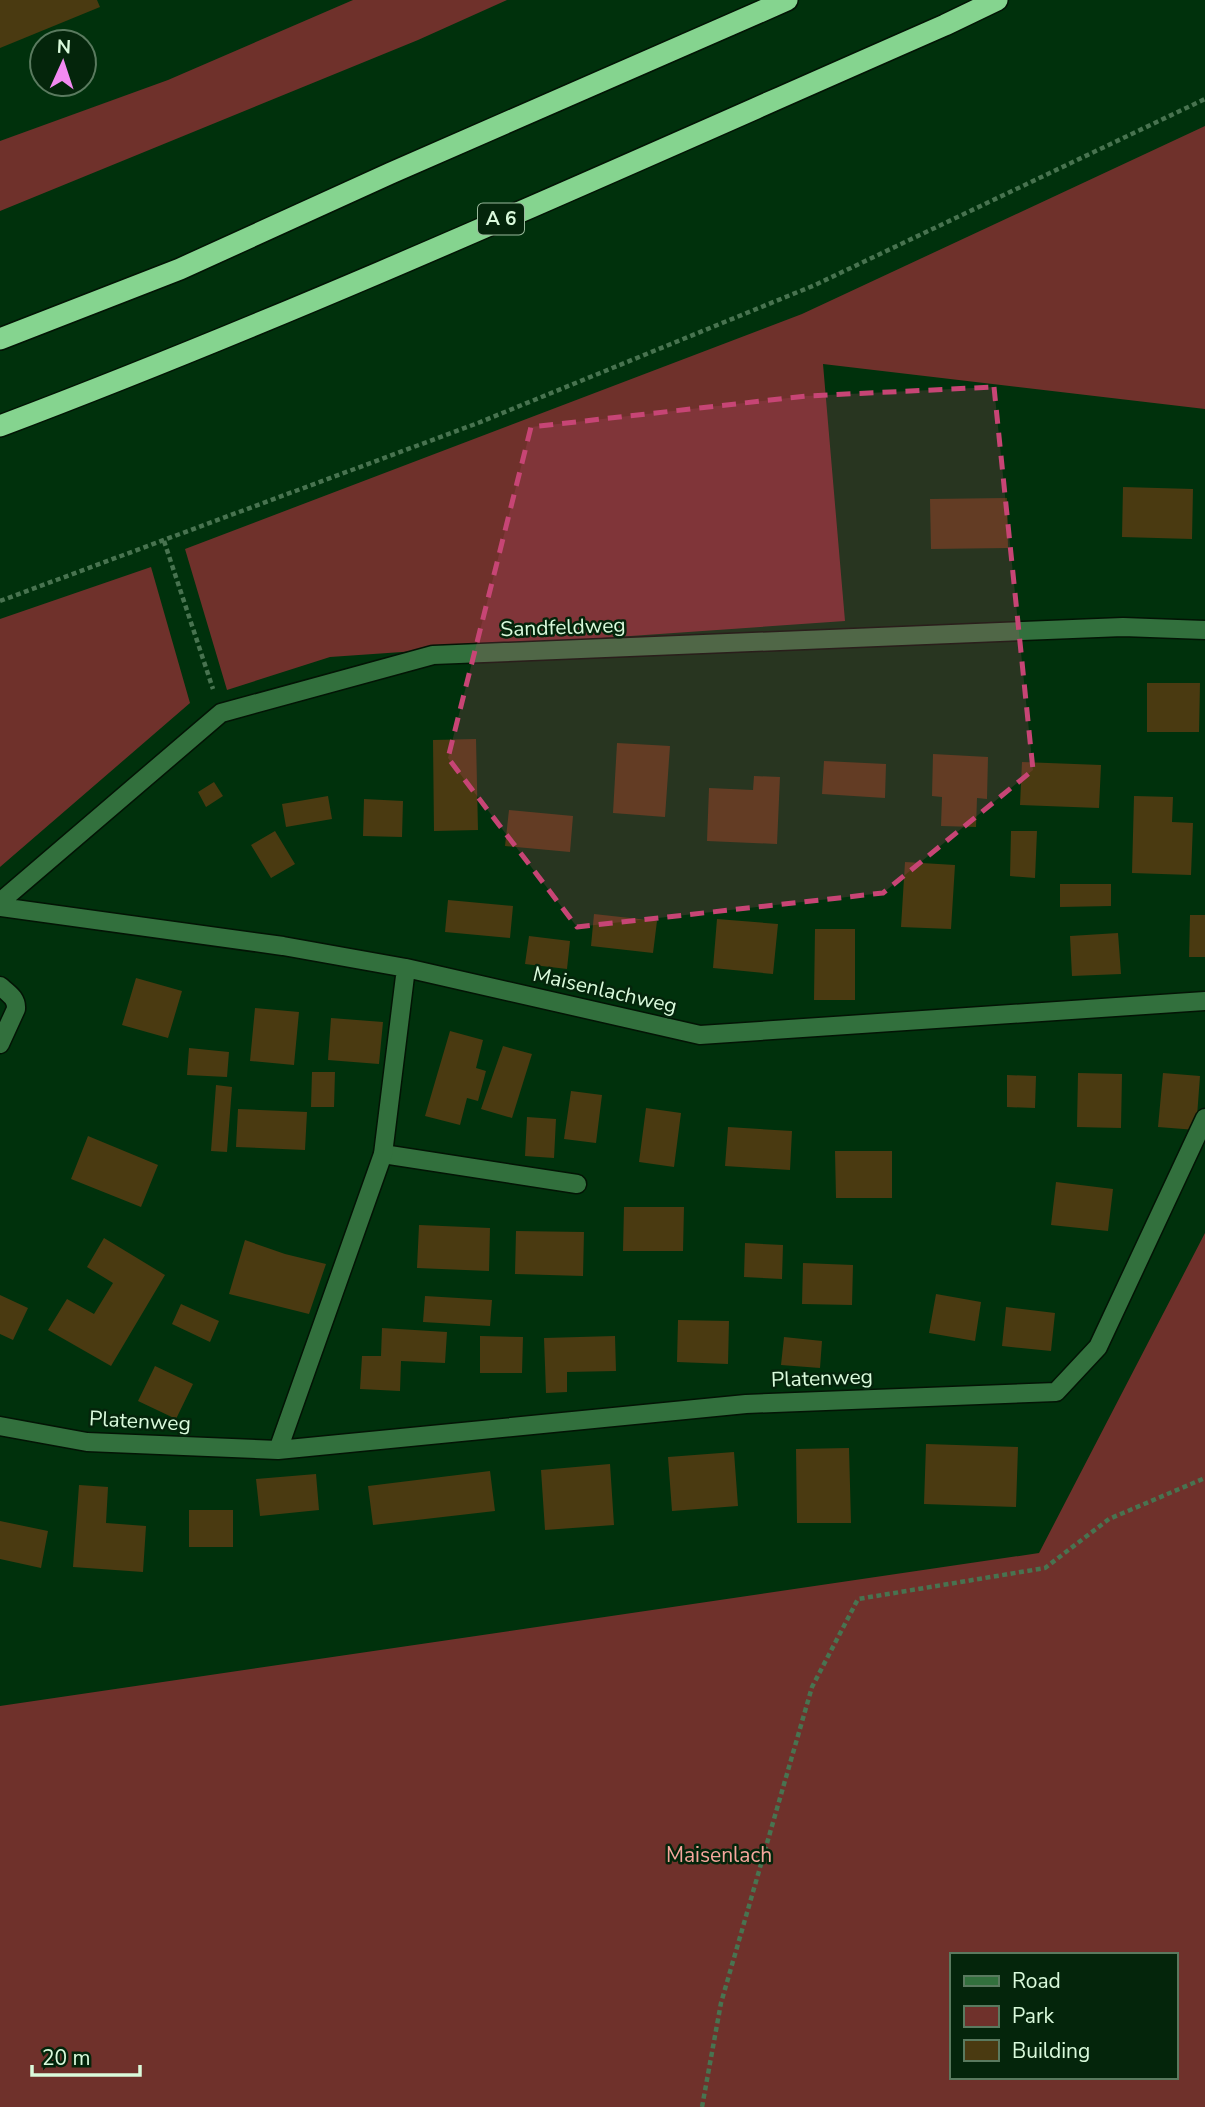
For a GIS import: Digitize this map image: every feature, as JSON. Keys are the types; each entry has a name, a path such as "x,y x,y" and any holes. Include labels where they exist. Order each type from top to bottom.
{"highway":[{"path":"0,339 180,269 391,173 787,0"},
{"name":"A 6","path":"0,426 81,396 365,279 933,31 997,0"}],"street":[{"name":"Sandfeldweg","path":"0,904 220,713 433,655 1124,627 1205,630"},
{"name":"Maisenlachweg","path":"0,904 283,946 406,968 700,1035 1205,1001"},
{"path":"278,1450 383,1154 406,968"},
{"path":"0,986 16,1004 0,1044"},
{"name":"Platenweg","path":"0,1426 87,1442 278,1450 746,1404 1056,1392 1098,1347 1205,1118"},
{"path":"383,1154 577,1184"}],"path":[{"path":"0,601 478,424 816,285 1205,99"},
{"path":"164,541 220,713"},
{"path":"702,2107 722,2003 812,1687 858,1599 1045,1568 1109,1519 1205,1478"}],"highlighted area":[{"path":"994,387 1033,770 883,893 577,927 448,758 531,427 806,396"}],"green space":[{"path":"353,0 507,0 418,40 0,211 0,141 168,80"},
{"path":"1205,126 1205,409 823,364 845,621 330,657 227,690 185,549 802,314"},
{"path":"151,567 190,703 0,867 0,619"},
{"name":"Maisenlach","path":"1205,1233 1205,2107 0,2107 0,1706 1039,1553"}],"building":[{"path":"0,0 97,0 100,7 49,28 28,28 28,37 0,48"},
{"path":"1123,487 1193,489 1192,539 1122,537"},
{"path":"1007,498 1008,548 931,549 930,499"},
{"path":"1147,683 1200,683 1199,732 1147,732"},
{"path":"476,739 478,830 434,831 433,740"},
{"path":"617,743 670,746 665,817 613,813"},
{"path":"933,754 988,757 987,799 977,798 976,827 941,826 942,797 932,796"},
{"path":"824,761 886,764 885,798 822,794"},
{"path":"1022,762 1101,765 1099,808 1020,805"},
{"path":"754,776 780,777 777,844 707,841 709,788 753,790"},
{"path":"214,782 223,796 206,807 198,792"},
{"path":"328,796 332,819 286,827 282,804"},
{"path":"1134,796 1173,797 1172,822 1193,823 1191,875 1132,873"},
{"path":"364,799 403,801 402,837 363,836"},
{"path":"509,810 573,816 570,852 505,846"},
{"path":"275,831 295,864 271,878 251,845"},
{"path":"1011,831 1037,831 1035,878 1010,876"},
{"path":"905,862 955,865 951,929 901,927"},
{"path":"1060,884 1111,884 1111,906 1060,907"},
{"path":"448,900 513,906 510,938 445,932"},
{"path":"594,914 657,921 653,953 591,946"},
{"path":"1190,915 1205,915 1205,957 1189,957"},
{"path":"717,919 778,924 773,974 713,968"},
{"path":"815,929 855,929 855,1000 814,1000"},
{"path":"1118,933 1121,974 1072,976 1070,936"},
{"path":"529,936 570,941 567,969 525,964"},
{"path":"136,978 182,991 168,1038 122,1025"},
{"path":"255,1008 299,1012 294,1065 250,1061"},
{"path":"331,1018 383,1022 379,1064 328,1060"},
{"path":"450,1031 483,1040 476,1068 486,1071 478,1101 467,1098 460,1125 425,1116"},
{"path":"503,1046 532,1054 512,1118 481,1109"},
{"path":"189,1048 229,1052 227,1077 187,1075"},
{"path":"312,1072 335,1072 334,1107 311,1107"},
{"path":"1078,1073 1122,1074 1121,1128 1077,1127"},
{"path":"1163,1073 1200,1076 1196,1130 1158,1127"},
{"path":"1007,1075 1036,1076 1035,1108 1007,1107"},
{"path":"216,1085 232,1087 227,1152 211,1151"},
{"path":"571,1091 602,1095 596,1143 564,1139"},
{"path":"646,1108 681,1113 674,1167 639,1162"},
{"path":"238,1109 307,1112 305,1150 236,1147"},
{"path":"527,1117 556,1119 554,1158 525,1156"},
{"path":"728,1127 792,1131 790,1170 725,1166"},
{"path":"88,1136 158,1165 141,1207 71,1179"},
{"path":"835,1151 892,1151 892,1198 836,1198"},
{"path":"1056,1182 1113,1189 1108,1231 1051,1225"},
{"path":"624,1207 684,1207 683,1251 623,1251"},
{"path":"419,1225 490,1228 489,1271 417,1268"},
{"path":"516,1231 584,1232 583,1276 515,1274"},
{"path":"104,1238 165,1275 111,1366 48,1330 67,1299 94,1314 113,1283 87,1267"},
{"path":"245,1240 326,1264 309,1314 229,1294"},
{"path":"745,1243 783,1245 782,1279 744,1277"},
{"path":"803,1263 853,1265 852,1305 802,1304"},
{"path":"936,1294 981,1302 975,1341 929,1333"},
{"path":"0,1295 28,1308 13,1340 0,1334"},
{"path":"425,1296 492,1300 490,1326 423,1322"},
{"path":"181,1304 219,1321 210,1342 172,1324"},
{"path":"1006,1307 1055,1313 1051,1351 1002,1346"},
{"path":"678,1320 729,1321 728,1364 677,1362"},
{"path":"382,1328 447,1332 445,1363 401,1361 400,1391 360,1389 362,1356 381,1356"},
{"path":"480,1336 523,1337 522,1373 480,1373"},
{"path":"615,1336 616,1371 567,1372 567,1392 546,1393 544,1338"},
{"path":"784,1337 822,1341 820,1368 781,1365"},
{"path":"155,1366 193,1384 176,1419 138,1401"},
{"path":"926,1444 1018,1447 1016,1507 924,1504"},
{"path":"849,1448 851,1523 797,1523 796,1449"},
{"path":"734,1452 738,1506 672,1511 668,1457"},
{"path":"610,1464 614,1525 545,1530 541,1470"},
{"path":"490,1471 495,1511 373,1525 368,1486"},
{"path":"316,1474 319,1510 260,1516 256,1479"},
{"path":"79,1485 108,1487 106,1523 146,1526 143,1572 73,1567"},
{"path":"189,1510 233,1510 233,1547 189,1547"},
{"path":"0,1521 48,1531 41,1568 0,1559"}]}
